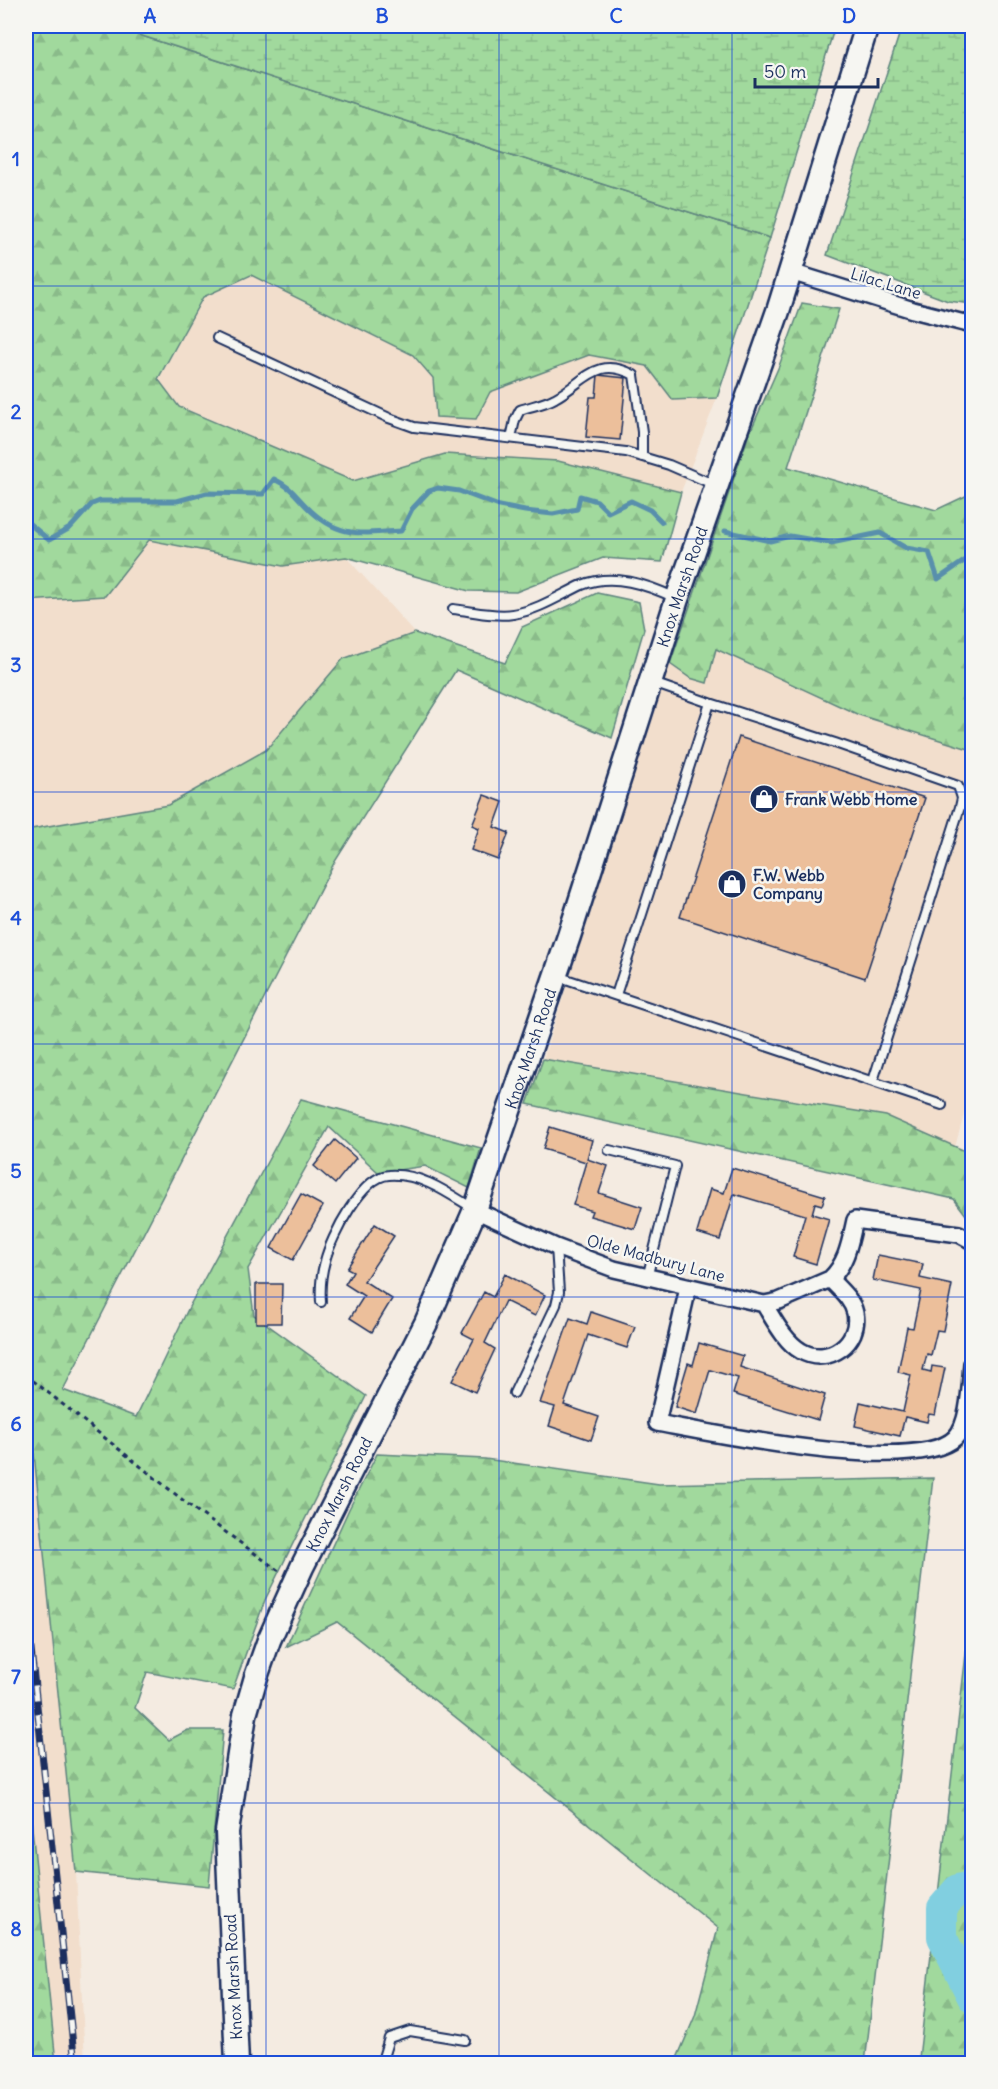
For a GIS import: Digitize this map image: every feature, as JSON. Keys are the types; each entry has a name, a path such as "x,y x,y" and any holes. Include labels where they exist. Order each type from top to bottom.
{"main road":[{"name":"Knox Marsh Road","path":"237,2064 227,1832 245,1715 269,1640 296,1581 426,1323 475,1210 555,975 677,599 790,272 867,26"}],"street":[{"name":"Lilac Lane","path":"790,272 913,310 972,325"},
{"name":"Olde Madbury Lane","path":"475,1210 556,1247 614,1269 764,1304"},
{"path":"830,1279 849,1299 855,1311 856,1324 852,1337 845,1346 835,1353 811,1356 800,1351 776,1324 764,1304 830,1279 840,1269 846,1256 855,1220 960,1234 972,1241"},
{"path":"688,1288 657,1423 763,1441 847,1452 898,1455 927,1451 955,1439 962,1428 966,1418 972,1364"}],"lane":[{"path":"217,338 414,428 626,452 669,465 717,485"},
{"path":"511,438 520,410 554,399 584,380 595,370 610,368 625,370 634,375 642,432 642,457"},
{"path":"453,609 511,614 531,610 584,584 603,580 622,580 659,590 677,599"},
{"path":"651,683 958,786 962,798 960,807 873,1081"},
{"path":"616,995 710,703"},
{"path":"555,975 942,1105"},
{"path":"609,1150 675,1166 647,1278"},
{"path":"321,1302 320,1281 325,1259 336,1233 353,1205 377,1178 387,1175 408,1175 439,1188 475,1210"},
{"path":"514,1393 556,1305 559,1292 556,1247"},
{"path":"381,2064 388,2038 410,2031 465,2040"}],"path":[{"path":"26,1375 194,1509 266,1563 296,1581"}],"shaded area":[{"path":"251,275 413,355 433,378 436,417 490,392 589,355 647,366 673,400 717,398 681,492 558,461 445,454 353,481 179,407 158,380 203,297"},
{"path":"149,540 283,566 346,557 415,633 343,659 266,750 168,805 26,830 26,601 105,596"},
{"path":"715,649 859,715 972,750 972,1086 955,1147 886,1116 543,1059 670,664 690,678"},
{"path":"26,1374 76,1872 85,2063 56,2063 26,1769"}],"green space":[{"path":"26,26 111,26 770,238 717,398 673,400 647,366 589,355 490,392 476,419 436,417 433,378 413,355 251,275 203,297 158,379 179,407 353,481 445,454 558,461 681,492 662,562 603,558 516,592 469,591 346,557 283,566 149,540 105,596 26,601"},
{"path":"111,26 835,26 770,238"},
{"path":"902,26 972,26 972,304 948,301 827,255"},
{"path":"802,303 839,309 788,467 936,510 972,493 972,750 859,715 716,649 707,683 690,678 670,664 748,437 779,366"},
{"path":"597,593 639,602 644,629 612,738 456,670 334,863 63,1390 136,1417 189,1307 301,1099 481,1148 469,1188 425,1166 379,1173 329,1127 248,1269 254,1315 366,1396 265,1600 233,1689 147,1672 135,1708 169,1740 188,1730 223,1730 209,1886 76,1872 26,1374 26,830 168,805 266,750 343,659 415,633 505,663 522,627"},
{"path":"543,1059 886,1116 972,1154 972,1223 954,1199 527,1104"},
{"path":"377,1454 485,1459 659,1484 933,1478 865,2063 675,2063 695,2016 718,1928 337,1622 286,1647 349,1509"},
{"path":"972,1602 972,2063 922,2063 919,2058"},
{"path":"26,1769 56,2063 26,2063"}],"building":[{"path":"598,375 626,378 620,440 586,437 590,397 596,397"},
{"path":"739,737 925,798 865,978 680,917"},
{"path":"484,795 503,802 494,827 509,833 498,860 471,850 479,828 472,825"},
{"path":"550,1127 592,1140 587,1159 608,1166 599,1193 642,1207 635,1229 590,1216 592,1211 573,1205 586,1162 543,1149"},
{"path":"335,1140 356,1158 335,1184 314,1166"},
{"path":"732,1168 825,1196 822,1205 815,1203 812,1214 829,1219 816,1264 793,1257 805,1215 734,1194 720,1240 697,1233 710,1189 724,1193"},
{"path":"301,1194 323,1206 293,1260 271,1248"},
{"path":"375,1224 394,1236 364,1281 392,1299 372,1332 350,1318 364,1296 345,1284 353,1271 347,1268"},
{"path":"878,1255 923,1264 920,1278 952,1285 943,1331 937,1330 931,1355 927,1354 923,1370 931,1372 932,1366 945,1368 935,1415 929,1414 927,1422 905,1417 900,1436 855,1426 860,1402 903,1412 911,1375 898,1372 907,1327 913,1328 921,1290 873,1280"},
{"path":"505,1274 545,1295 535,1316 505,1301 485,1343 495,1349 475,1392 452,1381 474,1339 462,1333 484,1292 493,1297"},
{"path":"256,1284 282,1284 281,1323 256,1323"},
{"path":"591,1312 635,1327 627,1348 588,1335 564,1405 599,1417 591,1440 549,1426 555,1407 540,1403 570,1318 587,1324"},
{"path":"699,1343 743,1356 740,1367 825,1395 818,1420 733,1394 738,1378 710,1370 697,1414 675,1407 688,1363 693,1365"}],"waterway":[{"path":"26,521 49,540 70,528 92,504 100,501 177,501 207,493 263,494 274,479 289,488 328,524 349,532 401,531 412,509 429,491 438,488 459,491 499,506 553,514 577,509 580,496 597,501 608,512 631,501 650,510 662,522"},
{"path":"725,531 770,541 790,536 831,543 880,533 906,548 929,552 938,579 970,557 972,558"},
{"path":"972,1886 958,1889 942,1908 942,1937 972,1997"}],"railway":[{"path":"26,1602 75,2064"}],"place":[{"name":"Frank Webb Home","path":"764,799"},
{"name":"F.W. Webb Company","path":"732,884"}]}
